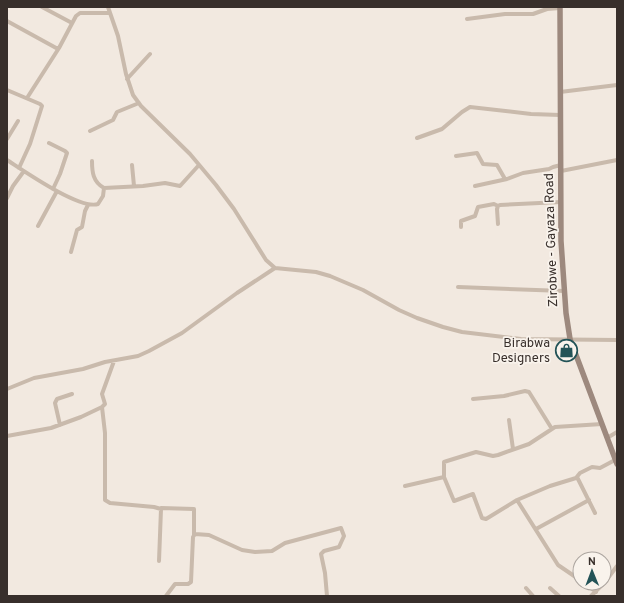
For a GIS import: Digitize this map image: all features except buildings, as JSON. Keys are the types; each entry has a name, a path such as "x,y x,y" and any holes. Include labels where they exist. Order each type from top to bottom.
{"street":[{"path":"42,7 72,23"},
{"path":"108,7 118,36 130,90 139,103 199,165 226,197 266,260 275,268 316,272 330,276 363,290 411,315 443,327 462,332 521,338 617,340"},
{"path":"467,19 505,14 533,14 547,9 560,7"},
{"name":"Zirobwe - Gayaza Road","path":"560,7 561,202 564,291 570,338 616,462"},
{"path":"26,98 58,49 76,16 80,13 110,13"},
{"path":"7,21 58,49"},
{"path":"127,78 150,54"},
{"path":"560,92 617,85"},
{"path":"7,90 42,106 30,144 19,168"},
{"path":"90,131 113,120 117,112 139,103"},
{"path":"417,138 442,129 470,107 560,116"},
{"path":"7,140 18,121"},
{"path":"49,143 65,151 66,153 53,189"},
{"path":"456,156 477,154 483,164 497,165 505,179"},
{"path":"7,160 53,189 88,205 98,204 103,196 104,188"},
{"path":"475,186 523,173 549,169 553,166 561,168 617,160"},
{"path":"92,161 93,174 99,184 104,188 165,182 180,186 199,165"},
{"path":"132,165 134,186"},
{"path":"7,198 13,186 24,171"},
{"path":"38,226 58,191"},
{"path":"461,227 461,221 475,216 478,207 494,204 498,206 561,202"},
{"path":"71,252 77,230 82,227 85,211 88,205"},
{"path":"498,206 498,224"},
{"path":"7,389 34,378 68,373 138,356 167,342 275,268"},
{"path":"458,287 564,291"},
{"path":"114,361 102,394 104,404 102,406 105,433 106,501 110,503 160,508 194,509 191,582 188,584 175,584 166,596"},
{"path":"473,399 504,396 527,391 552,429"},
{"path":"60,425 55,403 57,399 72,394"},
{"path":"7,436 43,430 60,425 102,406"},
{"path":"509,420 513,450"},
{"path":"602,424 560,426 552,429 529,444 513,450 493,456 476,452 444,462 444,477 454,501 474,495 483,519 486,520 517,500 550,486 577,477 580,473 592,467 600,468 616,462"},
{"path":"607,438 617,432"},
{"path":"405,486 444,477"},
{"path":"577,477 595,513"},
{"path":"517,500 558,565 572,575"},
{"path":"536,529 589,500"},
{"path":"159,562 162,513 160,508"},
{"path":"194,535 197,533 209,535 245,551 272,551 285,543 341,528 344,536 339,547 324,551 321,554 326,573 327,596"},
{"path":"592,596 617,566"},
{"path":"526,588 533,596"},
{"path":"550,588 559,596"}],"place":[{"name":"Birabwa Designers","path":"566,351"}]}
